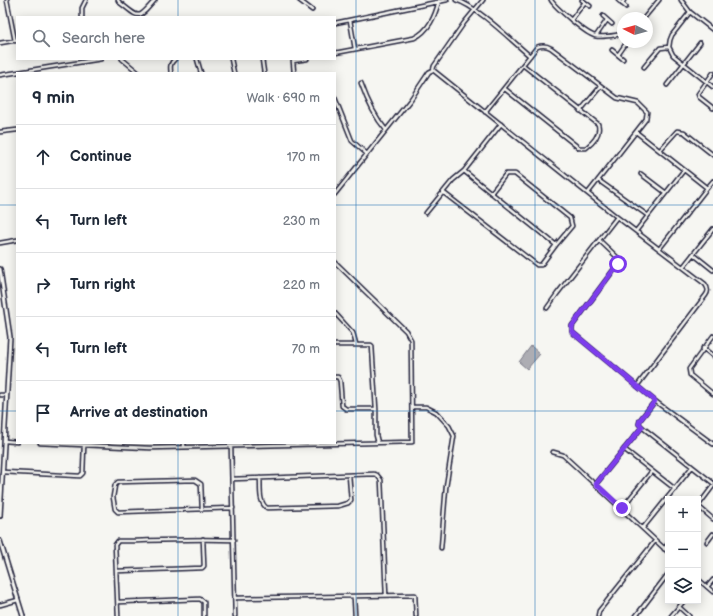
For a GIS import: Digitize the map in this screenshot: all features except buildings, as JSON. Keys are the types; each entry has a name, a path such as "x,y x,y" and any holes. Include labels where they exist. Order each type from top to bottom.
{"street":[{"path":"0,43 16,40 7,0"},
{"path":"82,16 82,8 86,0"},
{"path":"118,0 136,15 140,16 143,15 155,0"},
{"path":"299,0 312,10"},
{"path":"336,23 447,0"},
{"path":"456,0 464,2 476,10 530,56"},
{"path":"336,193 411,99 429,72 433,70 434,66 464,23 483,0"},
{"path":"551,0 553,4 587,32 595,36 617,34"},
{"path":"582,0 590,6"},
{"path":"618,0 626,7"},
{"path":"622,4 624,0"},
{"path":"649,12 658,1 653,0"},
{"path":"681,0 690,12 712,29 713,25"},
{"path":"336,53 414,38 420,35 435,16 438,1"},
{"path":"571,20 585,2"},
{"path":"690,12 672,35 669,47 673,55 713,87"},
{"path":"603,16 612,24"},
{"path":"350,20 355,49"},
{"path":"595,36 607,20"},
{"path":"667,85 700,43"},
{"path":"485,112 505,89 537,47 547,46 617,98 635,102 646,110 646,119 588,193"},
{"path":"644,67 660,48 669,47"},
{"path":"618,55 623,48"},
{"path":"612,50 623,59"},
{"path":"18,72 90,60"},
{"path":"123,60 138,72"},
{"path":"171,72 170,66 174,60"},
{"path":"197,60 201,72"},
{"path":"231,60 234,72"},
{"path":"262,60 264,72"},
{"path":"293,60 294,72"},
{"path":"505,89 579,148 583,149 597,138 600,129 598,124 523,65"},
{"path":"433,70 617,217 660,248 708,287 708,292 637,386"},
{"path":"0,75 16,72"},
{"path":"713,73 698,92 698,95 713,108"},
{"path":"361,83 369,106 380,124 386,130"},
{"path":"580,111 601,86"},
{"path":"336,101 352,141 367,154"},
{"path":"426,213 444,193 453,180 464,171 501,124"},
{"path":"0,132 16,130"},
{"path":"660,150 677,131 680,131 684,132 713,155"},
{"path":"636,132 707,188"},
{"path":"636,231 647,215 684,170"},
{"path":"464,171 556,245"},
{"path":"444,193 535,264 540,265 571,229 572,222 570,218 515,174 506,174 490,193"},
{"path":"641,174 666,193"},
{"path":"598,180 647,215"},
{"path":"660,248 713,181"},
{"path":"547,308 617,217"},
{"path":"683,267 713,230"},
{"path":"0,243 16,240"},
{"path":"599,240 618,258 618,264 572,326 572,332 655,401 713,444"},
{"path":"693,254 713,270"},
{"path":"336,263 406,331 410,337 412,407 412,442 336,444"},
{"path":"0,269 10,332 0,516"},
{"path":"336,314 353,333 356,344"},
{"path":"713,336 689,368 690,375 713,394"},
{"path":"336,345 356,344 372,346 376,435 378,443"},
{"path":"703,348 713,356"},
{"path":"336,378 340,381 342,406 344,408 376,409"},
{"path":"0,394 6,395"},
{"path":"655,401 640,420 639,424 713,485 701,502"},
{"path":"412,407 426,407 436,412 449,426 454,436 446,487 441,548"},
{"path":"596,484 642,427"},
{"path":"5,441 16,442"},
{"path":"55,444 84,446 113,445 184,447 311,444"},
{"path":"3,472 80,476 83,473 84,446"},
{"path":"231,447 236,598 235,616"},
{"path":"624,449 675,489"},
{"path":"553,452 563,456 596,484 664,549"},
{"path":"643,528 692,467"},
{"path":"622,508 652,471"},
{"path":"260,478 262,502 263,506 267,508 338,506 348,503 351,500 349,475"},
{"path":"232,479 377,475 381,480 386,595"},
{"path":"202,509 201,484 195,480 118,482 115,485 115,509 118,512 233,508"},
{"path":"701,509 713,519"},
{"path":"707,542 713,534"},
{"path":"118,616 116,545 118,541 203,539 234,540"},
{"path":"117,572 202,568 204,566 203,539"},
{"path":"0,541 23,616"},
{"path":"598,616 599,611 655,541"},
{"path":"636,616 665,578"},
{"path":"707,587 713,580"},
{"path":"701,582 713,592"},
{"path":"236,598 415,595 416,616"},
{"path":"354,596 355,616"},
{"path":"118,602 200,599 204,602 204,616"},
{"path":"0,605 18,600"},
{"path":"672,616 682,604"},
{"path":"679,607 689,616"}],"shaded area":[{"path":"531,346 540,354 527,369 519,362"}],"route":[{"path":"618,264 572,326 572,332 655,401 640,420 639,424 642,427 596,484 622,508"}]}
